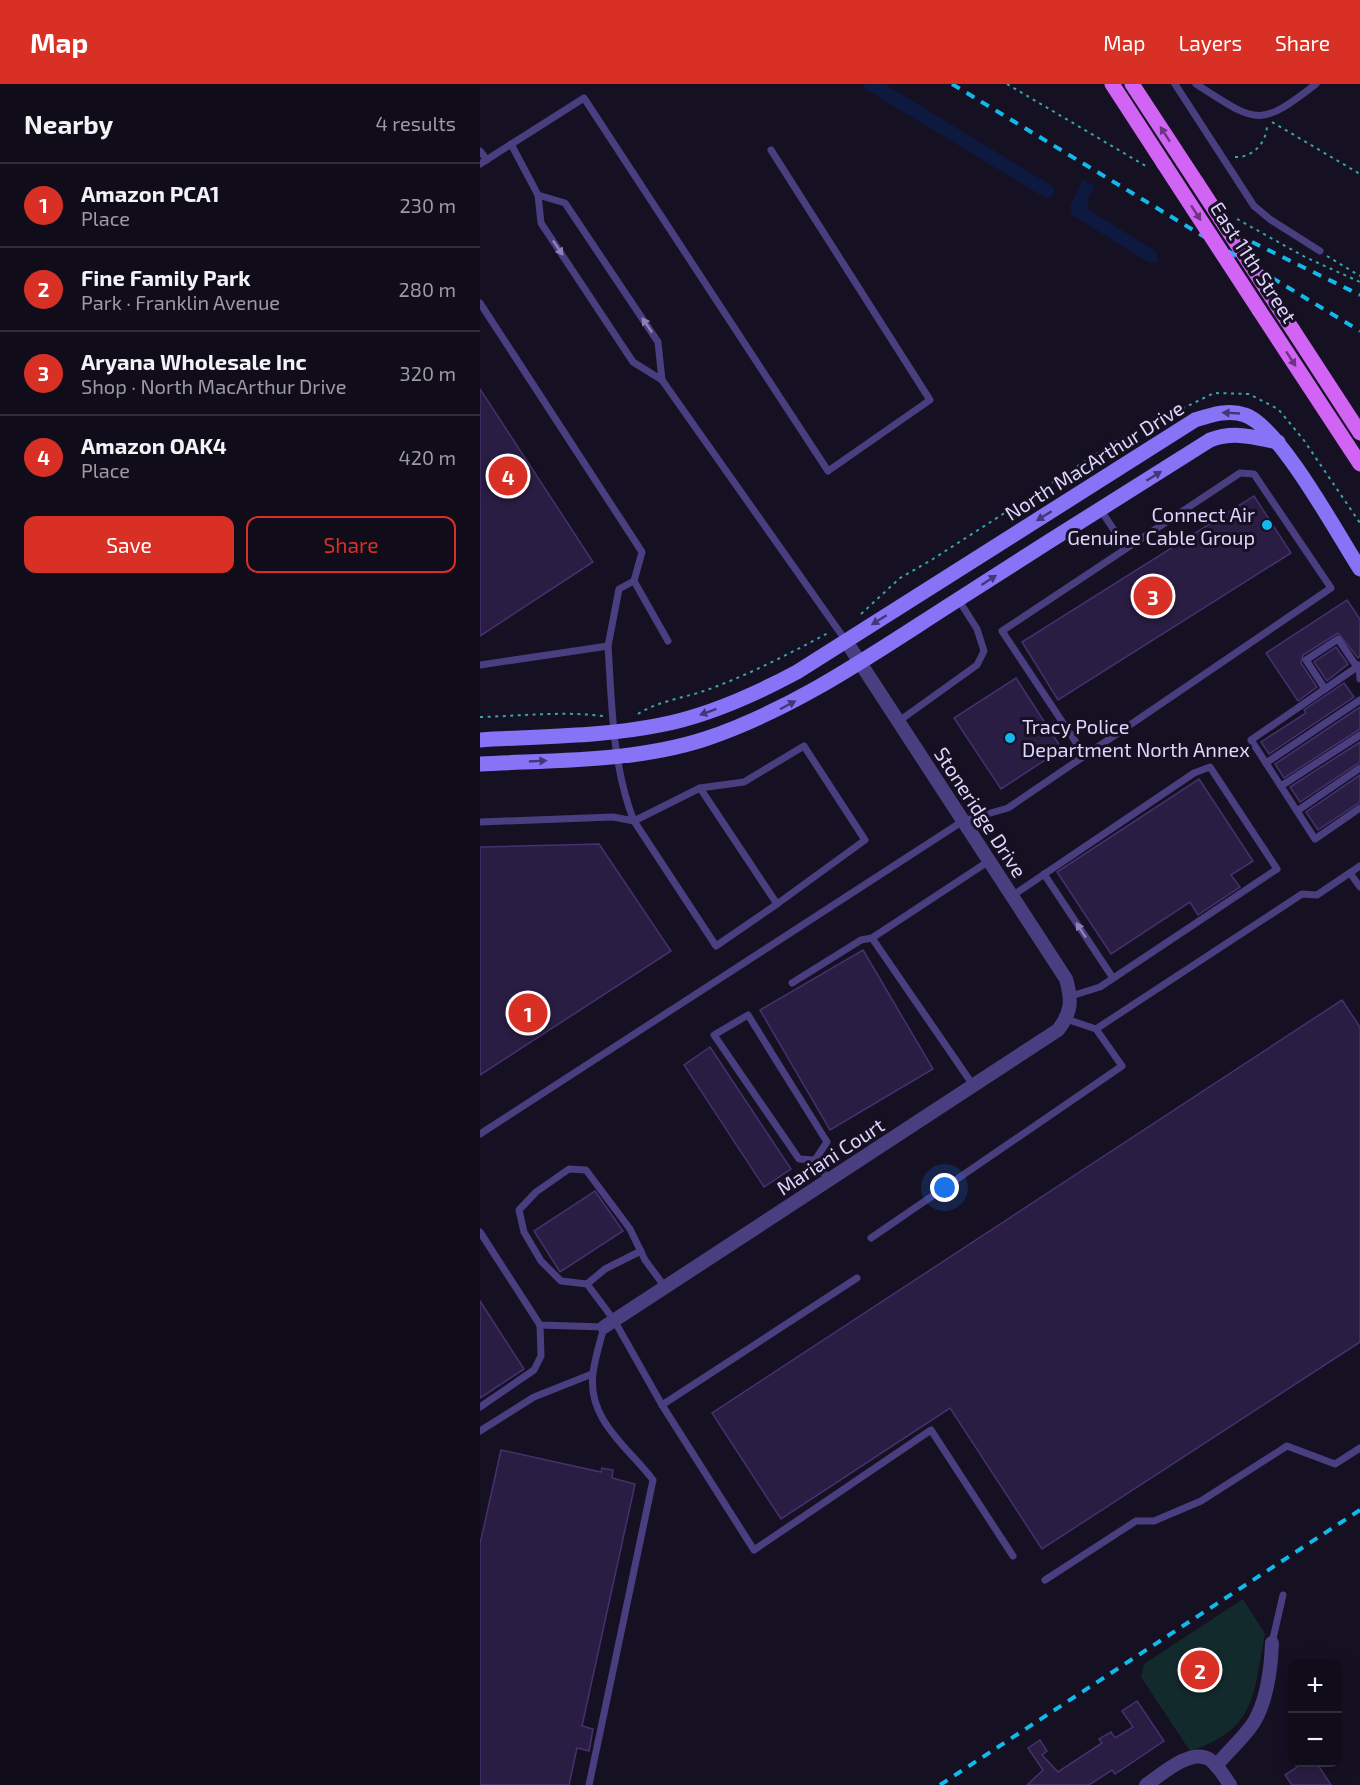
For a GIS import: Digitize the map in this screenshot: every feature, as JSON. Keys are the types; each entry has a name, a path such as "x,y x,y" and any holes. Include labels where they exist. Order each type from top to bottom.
{"main road":[{"name":"East 11th Street","path":"1112,84 1360,464"},
{"name":"East 11th Street","path":"1132,84 1360,433"},
{"name":"North MacArthur Drive","path":"480,740 660,726 702,715 763,691 1195,420 1222,412 1243,414 1260,423 1278,442"},
{"path":"480,764 617,756 663,749 715,735 774,712 860,662 1100,509 1210,441 1224,435 1239,434 1278,442 1360,569"}],"street":[{"name":"Stoneridge Drive","path":"846,641 1066,979 1069,1009"},
{"name":"Mariani Court","path":"609,1324 1058,1030 1069,1009"},
{"path":"1216,1766 1254,1722 1272,1660 1272,1643"},
{"path":"1146,1785 1179,1764 1197,1756 1208,1758 1230,1785"}],"lane":[{"path":"1175,84 1259,211 1320,251"},
{"path":"1196,84 1241,111 1253,116 1266,117 1286,107 1316,84"},
{"path":"480,151 483,162 584,98 828,471 930,400 771,150"},
{"path":"511,144 538,195 541,223 633,362 662,380 846,641"},
{"path":"538,195 565,203 658,342 662,380"},
{"path":"480,303 642,552 634,581 668,641"},
{"path":"480,1134 963,821 1008,808 1085,756 1331,588 1254,474 1239,473 1002,631 1085,756"},
{"path":"1100,509 1126,548"},
{"path":"480,822 613,817 634,821 700,788 744,782 804,746 865,840 716,945 634,821 624,796 614,731 609,646 619,589 634,581"},
{"path":"899,721 977,665 984,651 977,629 958,599"},
{"path":"1325,689 1306,660 1338,639 1358,666 1360,680"},
{"path":"480,665 609,646"},
{"path":"1358,666 1251,740 1315,839 1360,808"},
{"path":"1266,763 1360,700"},
{"path":"1281,786 1360,735"},
{"path":"871,1238 1122,1066 1096,1029 1069,1009 1277,869 1210,767 1194,773 1012,896"},
{"path":"1297,811 1360,768"},
{"path":"700,788 777,904"},
{"path":"792,983 861,940 872,938 989,861"},
{"path":"1096,1029 1302,894 1317,894 1360,866"},
{"path":"1350,873 1360,887"},
{"path":"1044,874 1113,978"},
{"path":"872,938 973,1085"},
{"path":"748,1015 827,1142 815,1160 799,1159 714,1035 748,1015"},
{"path":"815,1160 829,1180"},
{"path":"641,1251 605,1269 587,1284 561,1281 541,1261 524,1232 519,1210 536,1192 569,1169 586,1170 630,1229 641,1251 665,1287"},
{"path":"480,1232 540,1325 541,1356 534,1370 480,1407"},
{"path":"662,1405 857,1278"},
{"path":"587,1284 609,1324 754,1550 931,1430 1013,1556"},
{"path":"540,1325 609,1324"},
{"path":"589,1785 653,1480 636,1458 610,1433 596,1408 592,1374 609,1324"},
{"path":"480,1431 534,1397 592,1374"},
{"path":"1045,1580 1136,1521 1154,1521 1201,1501 1287,1446 1335,1464 1360,1448"},
{"path":"1272,1643 1283,1595"}],"path":[{"path":"1221,154 1241,158 1253,152 1265,137 1268,129 1266,117"},
{"path":"1266,117 1279,128 1360,174"},
{"path":"1320,251 1360,276"}],"green space":[{"path":"1243,1599 1265,1634 1254,1692 1240,1720 1228,1732 1190,1751 1141,1677 1144,1664"}],"water":[{"path":"1083,179 1095,186 1087,200 1089,210 1157,252 1157,262 1150,263 1072,215 1070,206"}],"building":[{"path":"480,389 593,562 480,636"},
{"path":"1254,496 1291,553 1058,700 1022,642"},
{"path":"1347,600 1360,619 1360,656 1358,658 1338,633 1303,655 1301,663 1317,687 1298,701 1266,653"},
{"path":"1336,647 1348,664 1327,681 1314,662"},
{"path":"1016,678 1062,749 1001,789 954,718"},
{"path":"1344,683 1354,697 1269,754 1261,742 1306,713 1304,710"},
{"path":"1360,707 1360,729 1284,778 1275,764"},
{"path":"1360,742 1360,762 1300,802 1290,787"},
{"path":"1360,775 1360,802 1318,830 1306,812"},
{"path":"1199,779 1253,861 1231,875 1240,887 1198,915 1190,902 1111,954 1057,872"},
{"path":"599,844 671,951 480,1075 480,847"},
{"path":"863,950 933,1069 830,1130 760,1010"},
{"path":"1342,1000 1360,1027 1360,1342 1042,1549 950,1408 781,1519 712,1413"},
{"path":"710,1047 791,1169 764,1187 684,1065"},
{"path":"595,1191 623,1231 560,1272 534,1231"},
{"path":"480,1301 524,1369 480,1398"},
{"path":"501,1450 601,1472 602,1468 613,1470 612,1478 635,1484 582,1726 593,1729 589,1751 577,1748 569,1785 480,1785 480,1544"},
{"path":"1137,1701 1164,1741 1115,1774 1112,1770 1089,1785 1027,1785 1043,1770 1028,1748 1040,1740 1047,1751 1042,1755 1058,1772 1102,1743 1099,1739 1111,1732 1115,1738 1133,1727 1122,1711"},
{"path":"1297,1767 1319,1767 1331,1785 1292,1785 1285,1775"}],"waterway":[{"path":"871,84 1047,191"}],"railway":[{"path":"952,84 1360,331"},
{"path":"1252,242 1360,295"},
{"path":"940,1785 1360,1510"}],"place":[{"name":"Amazon OAK4","path":"508,476"},
{"name":"Connect Air Genuine Cable Group","path":"1267,525"},
{"name":"Aryana Wholesale Inc","path":"1153,596"},
{"name":"Tracy Police Department North Annex","path":"1010,738"},
{"name":"Amazon PCA1","path":"528,1013"},
{"name":"Fine Family Park","path":"1200,1670"}]}
